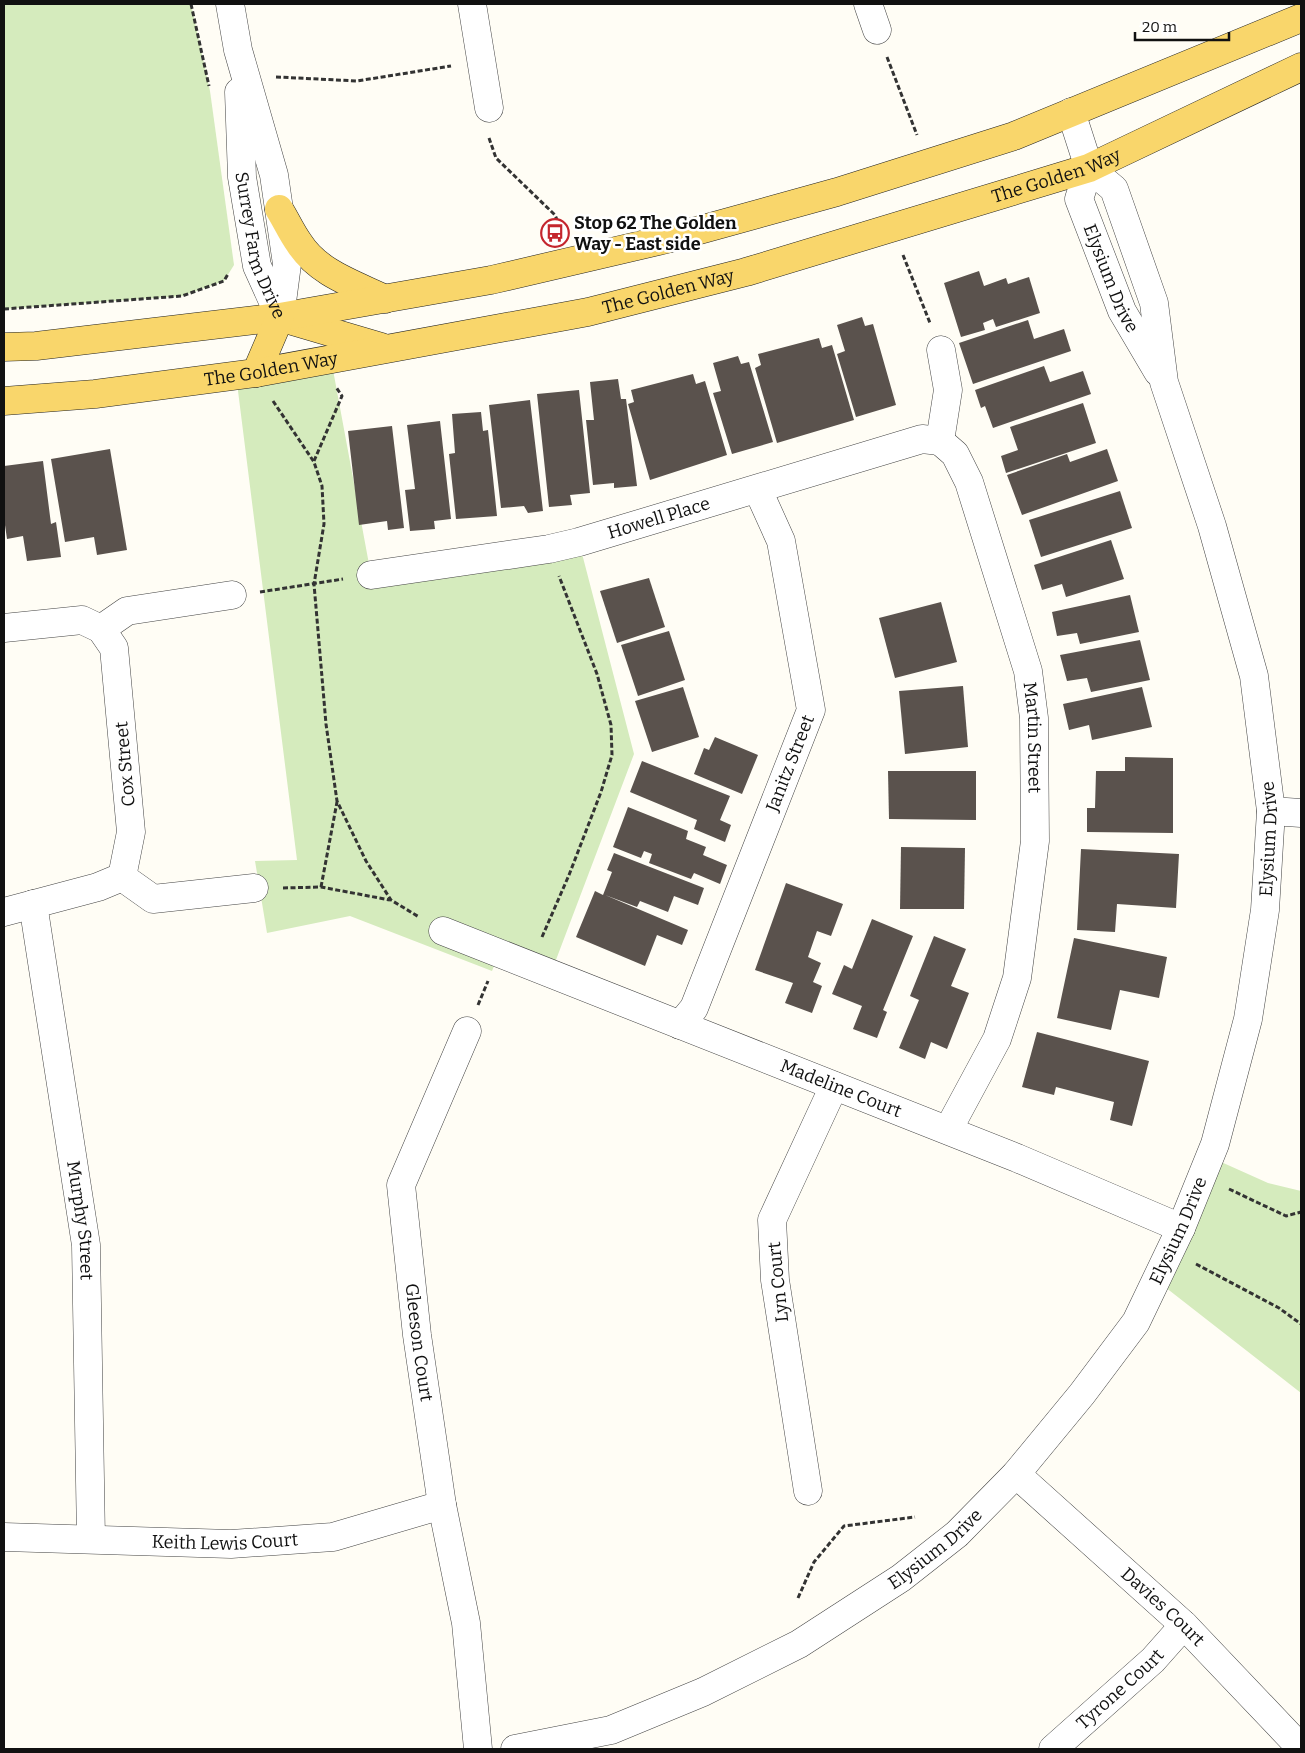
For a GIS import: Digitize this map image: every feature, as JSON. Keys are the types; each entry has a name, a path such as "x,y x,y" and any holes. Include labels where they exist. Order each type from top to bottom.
{"main road":[{"path":"4,347 36,346 280,317 491,280 686,234 838,192 1014,136 1301,18"},
{"name":"The Golden Way","path":"4,401 95,394 256,373 383,348 588,312 746,272 1089,168 1301,67"},
{"path":"279,209 299,244 316,263 335,276 385,299"},
{"path":"280,317 383,348"},
{"path":"256,373 280,317"}],"street":[{"name":"Surrey Farm Drive","path":"230,4 238,50 274,175 287,264 280,317"},
{"path":"472,4 489,108"},
{"path":"868,4 877,30"},
{"name":"Surrey Farm Drive","path":"238,50 242,177 257,266 280,317"},
{"path":"1071,112 1089,168"},
{"name":"Elysium Drive","path":"515,1749 611,1730 703,1692 799,1644 901,1578 957,1534 1016,1474 1082,1394 1136,1322 1176,1239 1215,1144 1248,1019 1264,910 1271,811 1254,676 1212,526 1164,382 1154,303 1114,189 1089,168 1079,199 1122,311 1164,382"},
{"path":"940,441 948,390 941,350"},
{"name":"Howell Place","path":"371,575 549,549 758,490 922,439 940,441"},
{"name":"Martin Street","path":"940,441 955,454 969,482 1028,671 1034,718 1035,841 1017,978 997,1039 948,1130"},
{"name":"Janitz Street","path":"680,1025 694,1008 811,710 781,540 758,490"},
{"path":"4,628 82,620 101,629 127,612 232,595"},
{"name":"Cox Street","path":"101,629 114,648 131,832 110,882"},
{"path":"1271,811 1301,813"},
{"path":"4,912 110,882 153,899 254,888"},
{"name":"Murphy Street","path":"33,904 86,1244 91,1539"},
{"name":"Madeline Court","path":"443,931 496,962 530,965 948,1130 1176,1239"},
{"name":"Gleeson Court","path":"467,1031 401,1185 417,1335 442,1505 466,1623 478,1749"},
{"name":"Lyn Court","path":"808,1491 775,1280 772,1220 834,1086"},
{"name":"Davies Court","path":"1016,1474 1184,1625 1301,1748"},
{"name":"Keith Lewis Court","path":"4,1537 231,1544 333,1537 442,1505"},
{"name":"Tyrone Court","path":"1053,1749 1152,1660 1184,1625"}],"path":[{"path":"191,4 210,91"},
{"path":"877,30 927,163"},
{"path":"246,76 357,81 482,62"},
{"path":"489,108 487,132 496,158 555,215 574,261"},
{"path":"892,228 941,350"},
{"path":"4,310 182,296 224,281 229,273"},
{"path":"314,462 342,396 322,361"},
{"path":"256,373 314,462 322,486 324,524 314,584 326,724 337,801 366,861 391,900"},
{"path":"530,965 569,875 601,792 612,755 611,725 597,674 549,549"},
{"path":"232,595 371,575"},
{"path":"321,887 337,801"},
{"path":"254,888 321,887 391,900 443,931"},
{"path":"467,1031 496,962"},
{"path":"1202,1176 1286,1216 1301,1212"},
{"path":"1176,1239 1301,1324"},
{"path":"798,1598 814,1562 844,1526 915,1517"}],"green space":[{"path":"4,4 191,4 210,91 234,265 224,281 182,296 4,309"},
{"path":"331,359 371,575 579,542 634,754 551,973 499,953 492,971 350,916 267,933 255,861 297,860 236,375"},
{"path":"1210,1157 1268,1183 1301,1191 1301,1393 1156,1280"}],"building":[{"path":"979,271 984,286 1006,278 1008,284 1029,277 1040,313 996,327 993,319 983,323 985,330 961,337 944,283"},
{"path":"862,317 865,326 873,324 896,405 856,417 837,354 845,351 837,325"},
{"path":"1028,320 1034,339 1064,329 1071,351 973,384 959,343"},
{"path":"819,338 822,348 832,345 854,420 777,443 755,368 761,365 758,354"},
{"path":"738,356 741,364 749,362 773,442 732,454 713,393 721,391 713,363"},
{"path":"1044,366 1050,382 1083,371 1091,394 993,428 985,406 981,408 975,390"},
{"path":"693,374 696,384 705,381 727,455 650,480 628,404 634,402 631,390"},
{"path":"618,379 621,399 626,399 637,486 614,488 614,483 593,485 586,420 594,420 590,382"},
{"path":"579,390 590,493 570,495 572,505 549,507 537,394"},
{"path":"530,400 543,511 528,513 524,506 501,508 489,405"},
{"path":"1083,403 1096,443 1006,473 1001,456 1018,450 1010,427"},
{"path":"481,412 483,431 488,430 497,516 456,519 449,454 455,453 452,414"},
{"path":"440,421 451,519 434,521 435,529 410,531 405,490 415,489 407,425"},
{"path":"392,426 404,528 388,530 387,521 359,525 348,431"},
{"path":"110,449 127,550 97,555 94,537 65,542 51,459"},
{"path":"1107,449 1118,481 1022,515 1007,475 1067,454 1070,462"},
{"path":"43,461 51,524 56,522 61,557 27,561 23,536 7,539 4,518 4,466"},
{"path":"1120,491 1132,528 1041,557 1029,520"},
{"path":"1111,540 1124,579 1066,597 1062,584 1042,590 1034,565"},
{"path":"649,578 665,627 617,643 600,591"},
{"path":"1130,595 1139,632 1080,644 1077,633 1057,636 1052,612"},
{"path":"941,602 957,662 895,678 879,618"},
{"path":"669,631 685,680 638,696 621,645"},
{"path":"1140,640 1150,680 1091,692 1087,678 1067,681 1060,655"},
{"path":"963,686 968,747 905,754 899,691"},
{"path":"683,687 699,737 652,752 635,701"},
{"path":"1142,687 1152,727 1092,740 1089,725 1069,730 1063,704"},
{"path":"715,737 758,755 742,794 694,774 704,748 709,750"},
{"path":"1125,757 1173,758 1173,833 1087,832 1087,808 1095,808 1096,771 1125,771"},
{"path":"642,761 730,796 720,820 731,825 725,842 694,829 697,820 630,792"},
{"path":"888,771 976,771 976,820 889,819"},
{"path":"628,807 688,831 686,839 706,847 703,855 727,865 720,884 694,873 691,879 649,863 652,854 644,851 641,858 613,847"},
{"path":"901,847 965,848 964,909 900,909"},
{"path":"1081,849 1179,854 1176,908 1117,904 1115,932 1077,930"},
{"path":"614,853 704,888 698,905 674,896 668,912 640,901 637,907 605,895 688,930 682,945 657,935 645,966 576,937 595,891 603,895 612,872 607,870"},
{"path":"786,883 843,904 831,936 817,931 808,957 821,963 813,982 822,986 812,1013 785,1003 793,983 755,970"},
{"path":"872,919 913,936 883,1010 887,1012 877,1038 853,1029 862,1006 832,994 844,965 852,969"},
{"path":"934,936 966,949 951,986 969,993 947,1049 931,1042 925,1059 899,1048 919,1000 910,996"},
{"path":"1074,938 1167,957 1159,998 1120,990 1111,1030 1057,1018"},
{"path":"1037,1032 1149,1061 1132,1126 1110,1120 1114,1102 1056,1087 1054,1095 1022,1087"}],"place":[{"name":"Stop 62 The Golden Way - East side","path":"555,233"}]}
